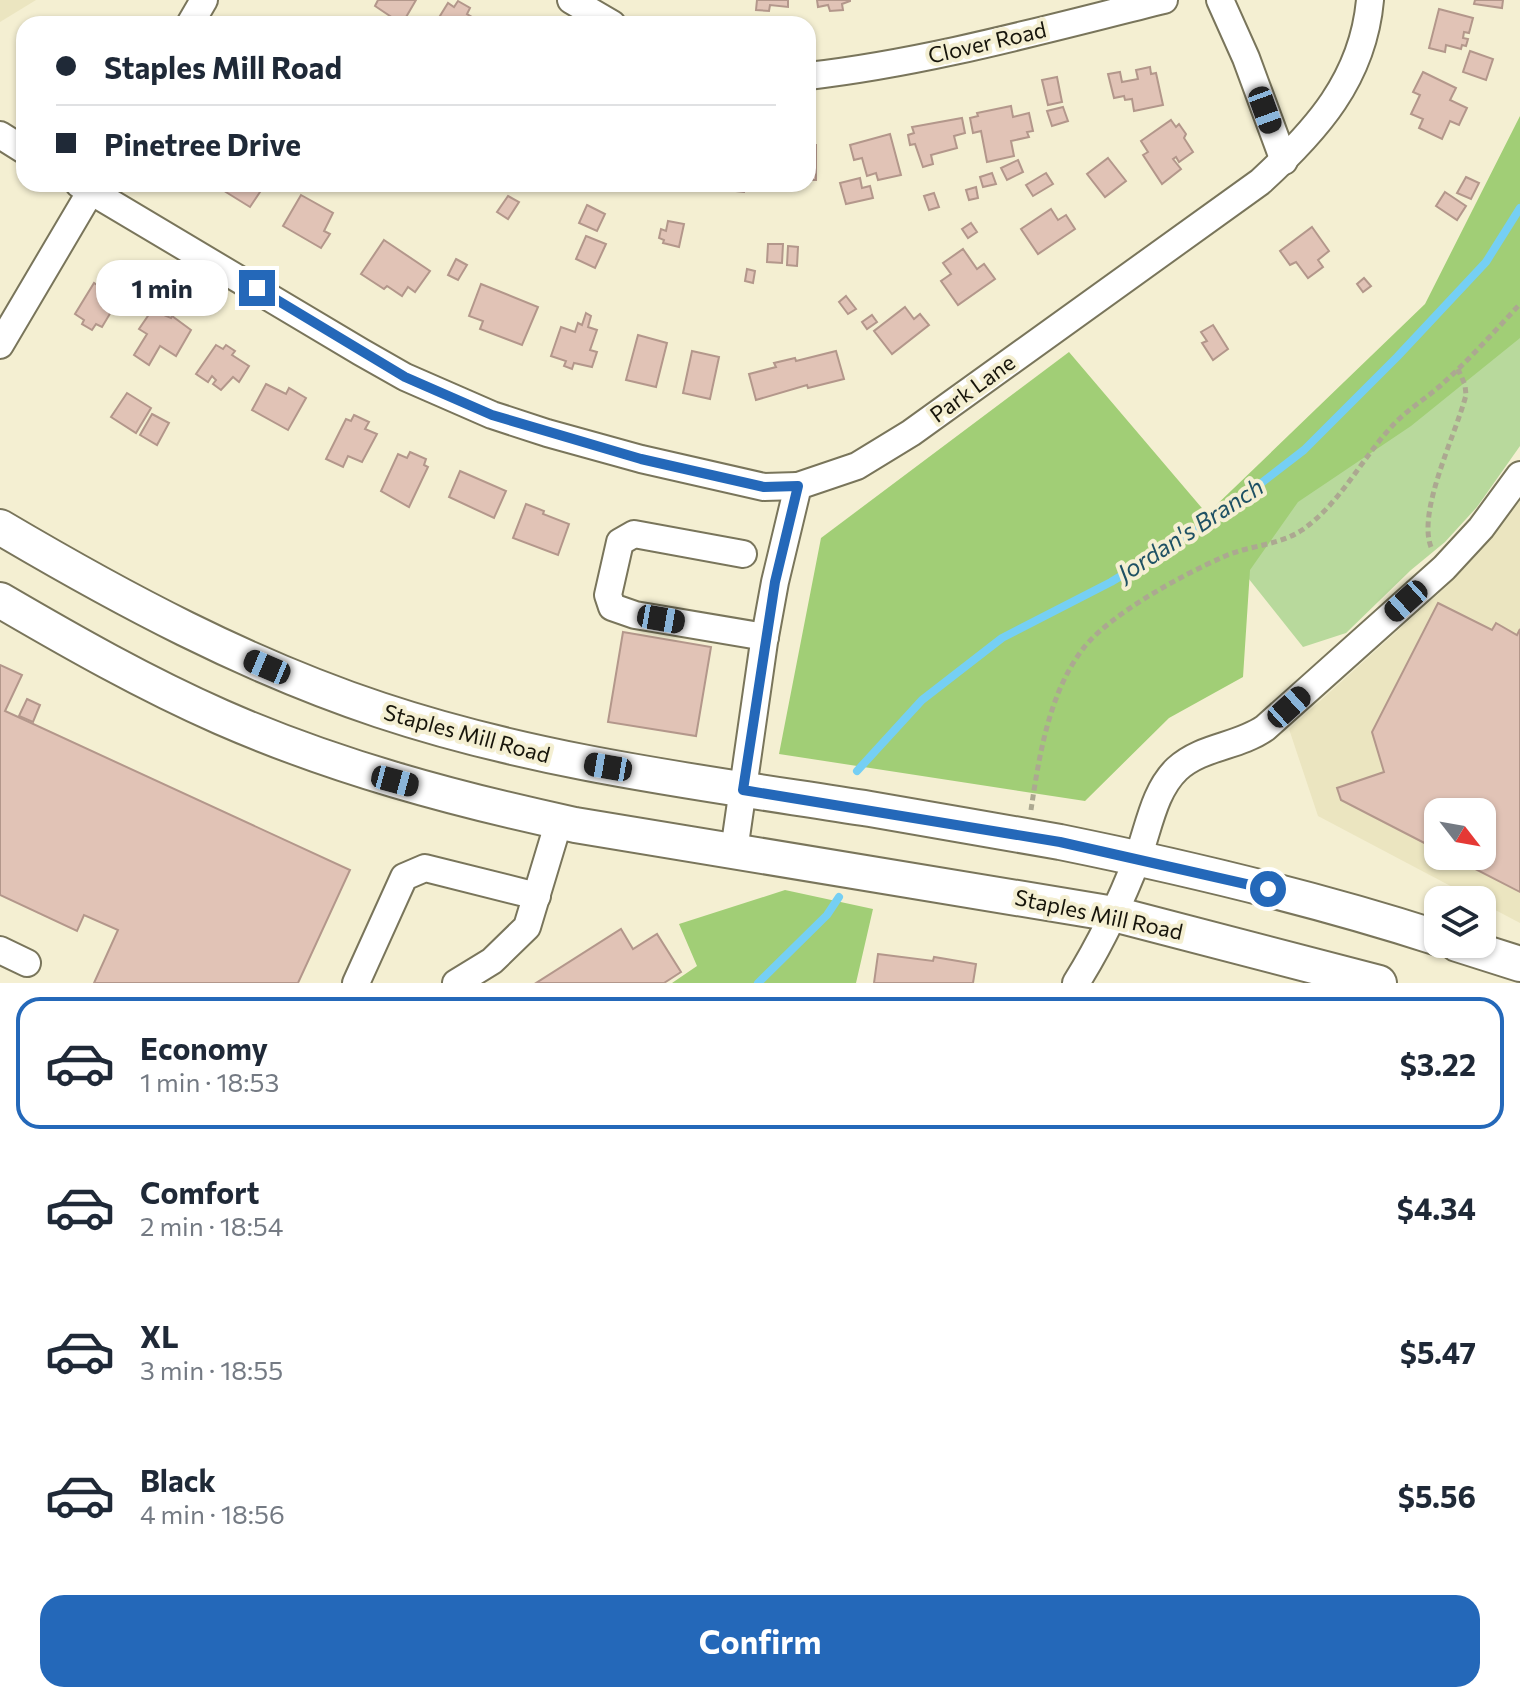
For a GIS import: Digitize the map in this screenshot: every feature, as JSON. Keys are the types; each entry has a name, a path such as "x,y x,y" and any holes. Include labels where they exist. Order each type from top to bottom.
{"main road":[{"name":"Staples Mill Road","path":"0,527 127,601 212,644 379,710 465,736 553,757 1027,836 1137,858 1299,896 1424,934"},
{"name":"Staples Mill Road","path":"0,600 139,678 221,717 395,781 519,814 1114,914 1379,983"},
{"path":"1496,956 1520,964"}],"street":[{"path":"571,0 598,16"},
{"name":"Clover Road","path":"816,75 865,69 965,48 1164,0"},
{"path":"1220,0 1246,58 1284,161"},
{"name":"Park Lane","path":"98,192 405,377 492,415 641,459 764,487 798,486 857,466 911,433 1260,182 1301,145 1342,88 1364,36 1370,0"},
{"path":"0,345 85,192"},
{"path":"1076,983 1097,950 1114,914 1159,793 1176,770 1197,755 1240,742 1265,728 1444,568 1481,528 1520,475"},
{"path":"734,851 765,637 798,486"},
{"path":"743,554 634,534 620,542 608,595 612,607 635,615 765,637"},
{"path":"456,983 492,961 527,927 559,821"},
{"path":"356,983 404,877 425,868 537,896"},
{"path":"0,950 27,963"}],"path":[{"path":"1027,836 1048,724 1059,690 1083,649 1115,619 1207,564 1228,555 1282,541 1303,529 1335,498 1396,422 1458,368 1520,304"},
{"path":"1444,568 1429,544 1427,530 1431,503 1466,395 1458,368"}],"shaded area":[{"path":"0,0 36,0 0,22"},
{"path":"1520,485 1520,923 1496,910 1496,886 1450,886 1318,816 1289,729 1447,586"}],"green space":[{"path":"1520,116 1520,338 1411,426 1298,502 1250,570 1243,677 1169,718 1085,801 779,754 821,538 1069,352 1207,514 1425,304"},
{"path":"1520,149 1520,446 1477,507 1445,542 1346,633 1303,647 1213,534 1438,317"},
{"path":"785,890 873,909 856,983 672,983 697,966 679,924"}],"building":[{"path":"378,0 416,0 407,16 390,16 375,6"},
{"path":"757,0 788,0 788,7 770,5 769,11 756,10"},
{"path":"817,0 850,1 842,4 843,10 830,11 828,5 818,7"},
{"path":"1475,0 1503,0 1502,8 1474,4"},
{"path":"458,1 470,8 467,14 470,16 440,16 448,3 454,7"},
{"path":"1439,9 1473,18 1469,33 1464,32 1463,38 1468,39 1466,46 1462,45 1461,49 1446,45 1445,52 1429,48"},
{"path":"1470,51 1493,59 1486,80 1463,72"},
{"path":"1150,67 1151,74 1156,73 1163,105 1134,111 1132,99 1125,100 1124,96 1114,98 1108,74 1120,72 1122,82 1138,79 1136,70"},
{"path":"1423,72 1456,88 1450,100 1467,108 1459,125 1450,121 1442,139 1419,128 1423,119 1411,114 1420,95 1413,92"},
{"path":"1057,77 1062,102 1048,105 1042,80"},
{"path":"1011,106 1013,117 1029,113 1033,131 1027,132 1029,137 1011,141 1014,156 987,162 981,131 973,133 970,118 978,116 977,113"},
{"path":"1063,107 1068,121 1052,126 1047,111"},
{"path":"962,118 965,133 954,136 957,148 931,155 933,164 923,167 915,144 910,145 908,135 914,133 912,127"},
{"path":"1171,120 1176,127 1179,124 1186,134 1184,138 1193,152 1179,162 1176,157 1173,159 1181,169 1162,184 1143,155 1148,152 1141,141"},
{"path":"890,134 901,175 878,180 876,173 867,176 862,158 854,160 850,145"},
{"path":"1108,158 1126,181 1105,197 1087,174"},
{"path":"1018,160 1023,172 1007,180 1001,168"},
{"path":"992,173 996,184 983,187 980,177"},
{"path":"1046,173 1053,184 1033,196 1026,185"},
{"path":"1466,177 1479,183 1471,199 1457,193"},
{"path":"860,178 862,188 870,186 873,198 846,204 840,183"},
{"path":"976,187 978,198 969,200 966,190"},
{"path":"226,192 260,192 250,207"},
{"path":"1445,192 1466,206 1457,220 1436,206"},
{"path":"934,193 939,207 929,210 924,196"},
{"path":"301,195 333,213 324,231 330,234 321,248 283,226"},
{"path":"508,196 519,202 508,219 497,212"},
{"path":"587,205 605,214 597,231 579,223"},
{"path":"1051,209 1058,220 1066,215 1075,229 1038,254 1021,229"},
{"path":"668,221 684,224 679,247 663,243 664,240 659,238 661,229 666,231"},
{"path":"971,223 977,232 968,238 962,229"},
{"path":"1312,227 1329,251 1318,260 1323,267 1308,278 1296,262 1290,265 1280,251"},
{"path":"586,236 606,244 595,268 576,259"},
{"path":"384,240 430,271 415,292 408,287 402,296 361,274"},
{"path":"768,244 783,244 782,263 767,262"},
{"path":"788,246 798,247 797,266 787,265"},
{"path":"963,249 977,269 984,264 995,279 958,305 941,281 951,274 943,263"},
{"path":"456,259 467,265 458,280 448,275"},
{"path":"747,269 755,271 753,283 745,281"},
{"path":"102,278 115,286 111,293 120,297 102,327 96,324 92,330 82,324 84,320 75,314 94,283 97,285"},
{"path":"1364,278 1371,286 1363,292 1357,284"},
{"path":"481,284 538,307 522,345 480,329 483,321 469,316"},
{"path":"846,296 856,309 848,314 839,302"},
{"path":"905,307 914,319 920,314 929,325 892,354 874,331"},
{"path":"152,310 172,316 191,330 176,356 160,346 149,365 134,355 147,334 139,329"},
{"path":"586,313 591,316 588,327 597,330 590,350 597,352 592,367 574,363 572,369 564,366 566,361 551,356 561,327 575,332 578,323 582,325"},
{"path":"872,315 877,322 867,329 862,322"},
{"path":"1213,325 1228,349 1213,360 1202,343 1207,341 1201,332"},
{"path":"638,335 667,343 656,387 626,380"},
{"path":"216,345 223,349 226,345 235,351 232,355 249,366 239,382 233,377 221,390 213,384 216,380 212,376 208,382 196,374"},
{"path":"692,351 719,357 710,399 683,393"},
{"path":"836,351 844,379 808,388 807,385 756,400 749,374 776,367 774,363"},
{"path":"266,384 286,394 289,388 306,398 288,430 252,410"},
{"path":"127,393 151,408 136,433 111,417"},
{"path":"152,414 169,423 157,445 140,435"},
{"path":"354,415 369,422 365,429 377,434 362,462 348,456 343,467 326,459 346,419 351,421"},
{"path":"410,452 426,459 424,465 428,467 409,507 381,491 398,454 407,458"},
{"path":"460,471 506,491 494,518 449,497"},
{"path":"526,504 569,524 558,555 513,538"},
{"path":"1438,603 1492,630 1496,623 1517,635 1520,629 1520,892 1477,870 1496,870 1496,798 1424,798 1424,843 1341,800 1337,788 1384,772 1372,732"},
{"path":"623,632 711,647 696,736 608,722"},
{"path":"0,665 22,675 5,711 350,870 298,983 94,983 118,930 84,915 77,931 0,895"},
{"path":"27,699 40,705 33,722 19,716"},
{"path":"621,929 633,949 657,934 681,972 664,983 536,983"},
{"path":"878,954 933,961 934,957 976,964 973,983 874,983"}],"waterway":[{"name":"Jordan's Branch","path":"857,771 922,700 1002,638 1111,582 1216,518 1304,450 1486,262 1520,208"},
{"name":"Jordan's Branch","path":"758,983 827,915 839,897"}],"route":[{"path":"257,288 405,377 492,415 641,459 764,487 798,486 764,642 743,790 1060,842 1268,889"}]}
